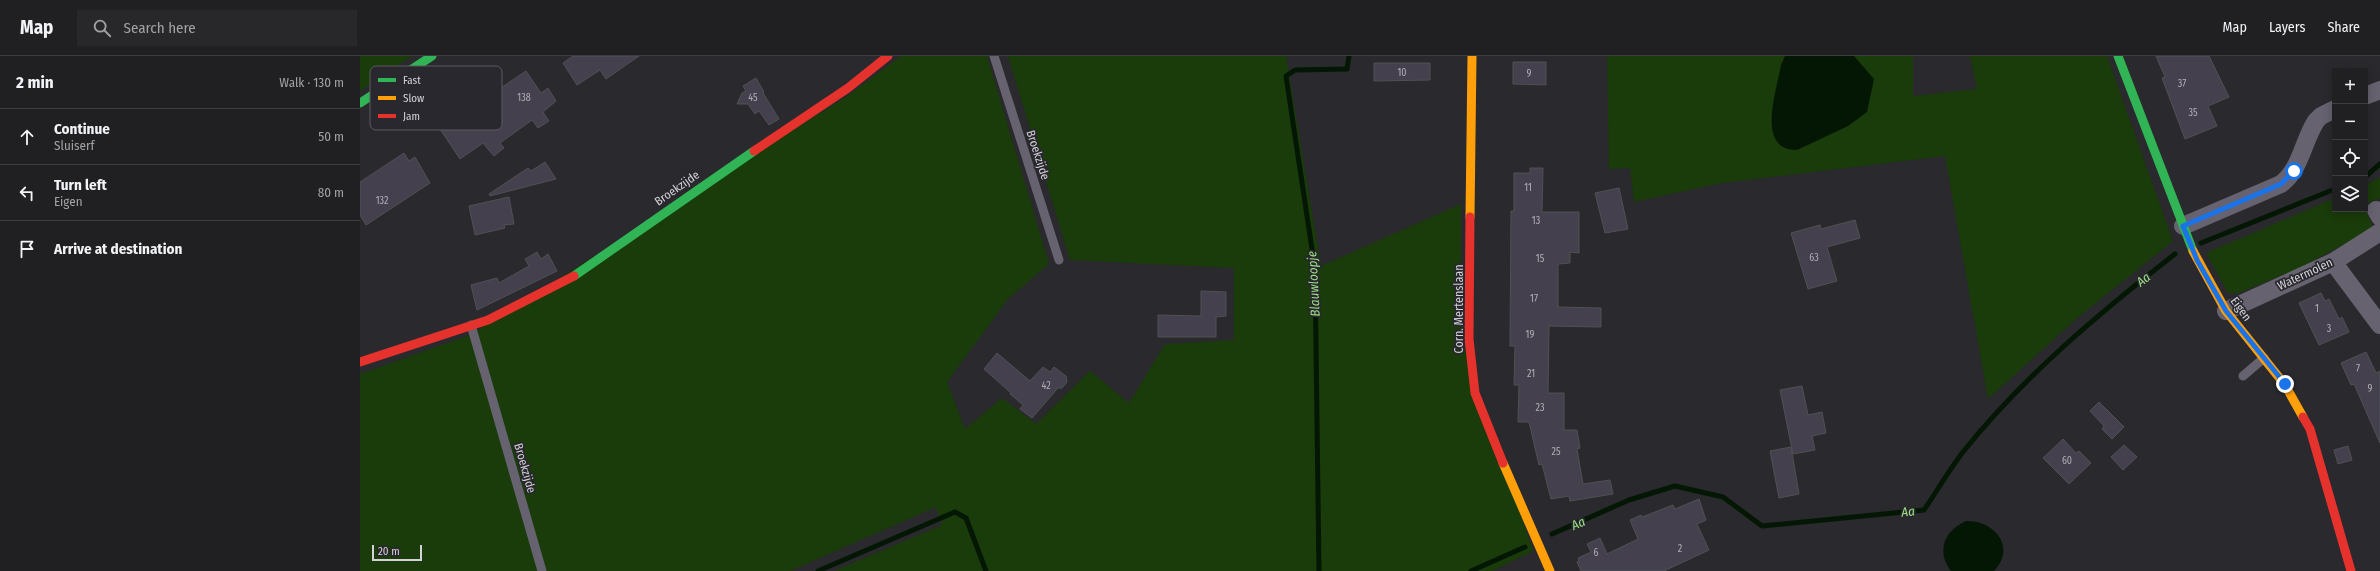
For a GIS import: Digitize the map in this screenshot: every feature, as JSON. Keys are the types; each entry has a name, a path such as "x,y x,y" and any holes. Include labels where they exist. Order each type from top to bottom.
{"street":[{"path":"417,66 432,56"},
{"name":"Broekzijde","path":"360,362 488,320 539,295 584,270 695,190 848,88 888,56"},
{"name":"Corn. Mertenslaan","path":"1472,56 1469,338 1475,393 1489,430 1550,571"},
{"name":"Eigen","path":"2118,56 2197,260 2226,311 2285,384 2310,429 2351,571"},
{"path":"2368,95 2380,90"},
{"path":"360,103 370,96"},
{"path":"2185,231 2281,184 2288,179 2294,171 2316,121 2321,116 2332,110"},
{"name":"Watermolen","path":"2226,311 2333,262 2380,232"},
{"path":"2333,262 2380,325"}],"lane":[{"name":"Broekzijde","path":"994,56 1059,260"},
{"name":"Broekzijde","path":"471,325 542,571"},
{"path":"2244,376 2264,358"}],"green space":[{"path":"412,56 397,66 370,66 370,84 360,91 360,57"},
{"path":"901,56 987,56 1049,264 1008,299 947,382 965,429 1002,398 1036,424 1090,371 1129,403 1165,344 1234,340 1234,268 1070,260 1008,56 1286,56 1321,266 1461,204 1461,338 1533,551 1492,571 834,571 942,525 936,507 790,571 360,571 360,374 470,335 850,94"},
{"path":"1607,56 1913,56 1913,96 1977,89 1970,56 2107,56 2173,241 2076,319 1988,399 1945,156 1722,183 1634,202 1630,168 1609,169"},
{"path":"2380,177 2380,198 2368,204 2368,183"},
{"path":"2332,199 2332,212 2366,212 2371,222 2372,229 2302,267 2239,293 2228,293 2206,253"}],"shaded area":[{"path":"1785,56 1854,56 1874,79 1867,112 1848,126 1797,150 1784,148 1776,141 1772,130 1772,117 1773,103 1781,65"},
{"path":"1966,521 1985,525 1993,530 2003,544 2001,562 1994,571 1951,571 1946,564 1943,549 1945,542 1952,530"}],"building":[{"path":"573,56 639,56 606,79 600,70 577,85 563,63"},
{"path":"2156,56 2209,56 2229,97 2208,106 2217,126 2185,139 2162,78 2165,77"},
{"path":"1513,62 1546,62 1546,85 1513,84"},
{"path":"1374,63 1430,63 1430,80 1374,81"},
{"path":"526,71 541,93 548,88 556,101 543,112 549,121 538,128 532,120 500,143 504,148 494,156 483,143 460,159 441,130 502,130 502,87"},
{"path":"756,78 764,92 763,93 779,119 769,125 759,111 755,114 748,104 737,104 742,93 746,91 743,86"},
{"path":"404,153 409,161 415,157 430,183 366,225 360,215 360,182"},
{"path":"545,162 556,179 490,196 489,194 528,168 531,171"},
{"path":"1530,168 1543,168 1542,212 1579,212 1579,253 1570,252 1570,263 1558,264 1558,307 1601,308 1601,327 1549,326 1548,393 1564,393 1564,430 1577,430 1580,448 1577,449 1583,484 1610,480 1613,494 1570,501 1569,496 1551,499 1542,464 1539,465 1529,422 1518,422 1519,385 1514,385 1515,346 1510,346 1511,211 1514,211 1514,173 1530,173"},
{"path":"1619,188 1628,229 1605,233 1595,193"},
{"path":"509,197 514,224 504,225 505,228 475,235 469,206"},
{"path":"1855,220 1860,238 1827,247 1837,281 1808,289 1791,233 1820,225 1821,229"},
{"path":"537,252 541,259 548,254 557,271 477,310 471,285 497,278 499,283 529,266 525,259"},
{"path":"1201,291 1226,292 1226,316 1216,317 1216,337 1158,337 1158,315 1201,316"},
{"path":"2321,293 2325,301 2329,299 2339,319 2342,317 2349,332 2319,345 2299,303"},
{"path":"2366,352 2376,373 2380,371 2380,443 2354,384 2351,385 2341,363"},
{"path":"997,353 1030,381 1043,367 1050,372 1054,367 1066,376 1067,382 1062,388 1058,388 1032,418 1020,409 1023,405 984,369"},
{"path":"1802,386 1808,415 1822,412 1826,433 1812,436 1815,450 1793,454 1780,390"},
{"path":"2099,402 2124,427 2112,439 2102,429 2104,426 2090,411"},
{"path":"2063,439 2076,453 2079,451 2091,463 2069,484 2043,458"},
{"path":"2124,445 2137,457 2123,470 2111,457"},
{"path":"2348,446 2352,460 2338,464 2334,450"},
{"path":"1791,447 1799,494 1779,498 1770,451"},
{"path":"1699,499 1706,520 1697,524 1709,550 1664,571 1581,571 1577,562 1579,561 1578,558 1591,552 1587,544 1600,538 1607,554 1638,539 1630,520 1673,505 1675,509"}],"waterway":[{"name":"Blauwloopje","path":"1319,571 1315,269 1286,76 1295,70 1347,69 1349,56"},
{"name":"Aa","path":"2366,176 2380,164"},
{"name":"Aa","path":"2201,243 2332,190"},
{"name":"Aa","path":"1552,534 1629,500 1675,486 1723,497 1762,526 1924,510 1963,452 1986,424 2036,372 2118,299 2175,254"},
{"path":"818,571 955,512 966,518 986,571"},
{"name":"Aa","path":"1471,571 1525,547"}],"traffic: fast":[{"path":"417,66 432,56"},
{"path":"2118,56 2193,251"},
{"path":"360,103 370,96"},
{"path":"574,276 754,151"}],"traffic: slow":[{"path":"1470,217 1472,56"},
{"path":"2193,251 2226,311 2285,385 2303,417"},
{"path":"1503,463 1550,571"}],"traffic: jam":[{"path":"754,151 848,88 888,56"},
{"path":"1470,217 1469,339 1475,393 1503,463"},
{"path":"360,362 488,320 574,276"},
{"path":"2303,417 2310,429 2351,571"}],"route":[{"path":"2285,384 2226,311 2197,260 2183,226 2281,184 2288,179 2294,171"}]}
